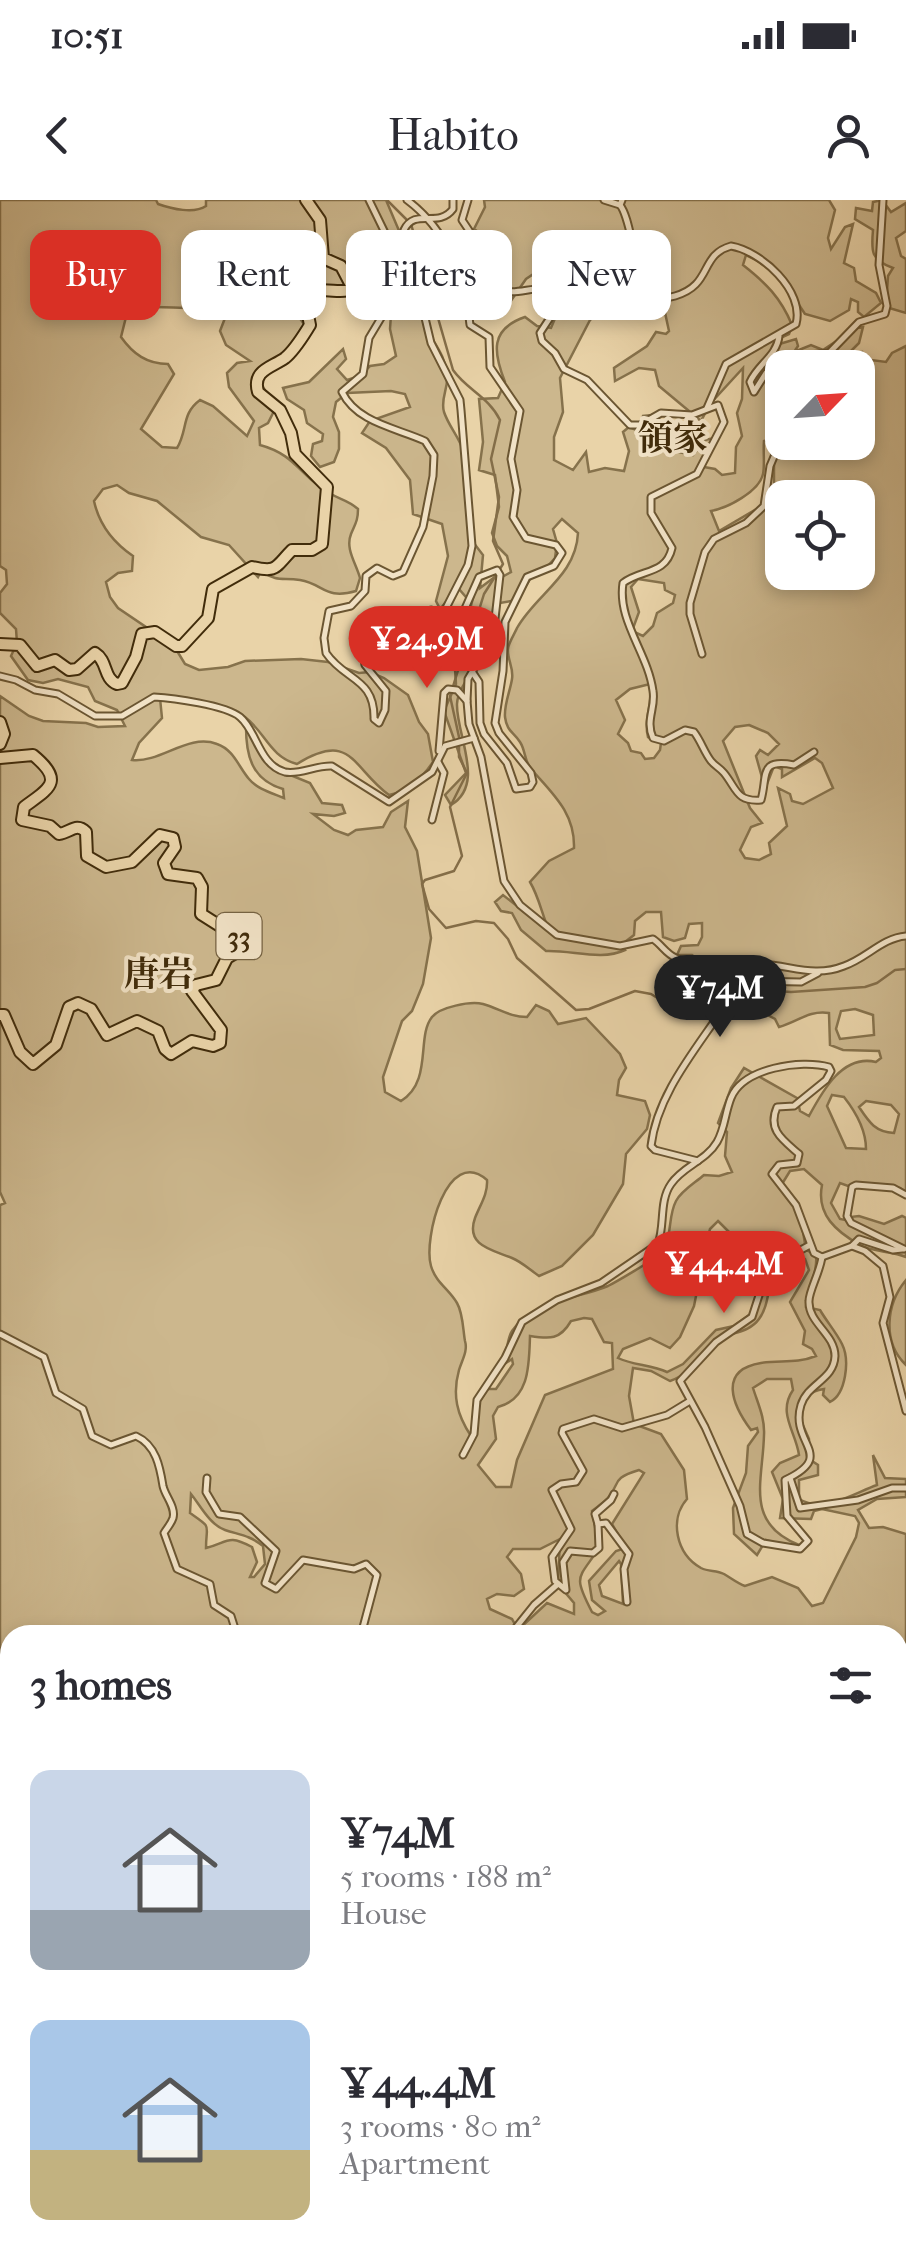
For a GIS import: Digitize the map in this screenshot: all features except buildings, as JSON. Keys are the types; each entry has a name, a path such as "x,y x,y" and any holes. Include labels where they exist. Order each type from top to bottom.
{"main road":[{"path":"0,644 20,645 38,666 59,661 70,670 77,669 95,653 104,662 109,678 122,683 136,657 142,634 155,632 182,646 208,618 213,589 252,567 276,568 292,550 312,550 322,544 327,486 295,454 285,418 273,402 258,392 256,382 265,368 289,355 310,324 306,305 311,293 321,289 353,289 341,266 323,258 320,220 306,200"},
{"path":"0,722 4,730 0,744"},
{"name":"33","path":"0,758 34,755 51,776 45,794 24,807 22,820 50,826 59,834 82,828 86,832 87,856 106,867 132,862 160,835 173,838 175,847 164,863 168,874 197,878 202,886 201,914 242,940 239,951 227,958 216,980 196,985 192,991 220,1030 220,1043 213,1046 192,1041 171,1054 166,1052 158,1031 137,1021 107,1034 91,1009 78,1003 69,1007 53,1049 33,1064 20,1052 6,1019 0,1015"}],"street":[{"path":"369,200 388,239 382,272 390,303 369,338 363,374 342,392 369,418 425,441 435,463 423,527 403,572 393,576 377,568 366,576 365,591 351,606 329,611 324,638 326,653 365,686 374,702 374,719 378,723 385,710 386,691 365,665 363,654 431,610 445,623 450,621 462,613 479,577 497,570 500,584 492,636 468,680 467,701 504,881 520,905 557,935 620,946 653,939 674,958 719,968 762,964 820,972"},
{"path":"407,200 432,220 462,279 470,325 489,337 490,366 520,411 511,459 517,490 513,517 526,538 556,545 562,552 554,566 527,577 505,622 495,722 531,774 530,787 516,789 507,763 484,734 479,682 473,673"},
{"path":"450,621 446,608 468,565 472,546 460,400 431,343 404,230 409,220 417,217 439,220 450,214 453,200"},
{"path":"468,200 462,220 482,250 497,288 510,293 543,288 557,293 559,304 540,333 564,369 587,380 630,425 640,426 661,413 692,415 718,406 724,422 697,474 651,497 650,513 668,540 672,554 662,568 637,574 623,583 629,628 644,655 653,690 649,728 659,741 685,730 694,732 710,760 724,773 734,792 745,800 761,800 769,767 779,762 794,765 814,752"},
{"path":"604,200 621,202 630,240 650,291 658,297 693,288 700,283 717,251 738,247 766,265 792,292 799,318 796,324 726,364 707,410"},
{"path":"832,350 859,322 885,314 888,306 879,265 883,200"},
{"path":"774,350 779,336"},
{"path":"765,362 752,376 754,392 765,378"},
{"path":"702,654 690,604 706,552 714,540 746,523 764,506 773,460"},
{"path":"0,676 58,694 95,716 122,716 154,697 222,709 241,717 261,750 279,769 290,772 332,766 389,802 424,779 450,743 472,739"},
{"path":"432,820 444,774 438,761 444,694 448,689 457,690 467,701"},
{"path":"701,1160 654,1150 651,1146 663,1107 698,1041 721,1012 728,996 749,979 801,982 842,967 890,938 906,936"},
{"path":"463,1455 474,1434 476,1400 505,1358 522,1322 548,1305 601,1283 658,1244 669,1186 718,1141 732,1096 744,1080 798,1065 829,1067 826,1080 794,1106 776,1107 773,1116 778,1136 798,1154 797,1163 775,1166 772,1174 796,1206 816,1256 822,1258 852,1246 860,1238 892,1250 905,1249"},
{"path":"905,1249 847,1216 852,1187 856,1184 893,1188 906,1195"},
{"path":"810,1244 773,1265 752,1317 716,1342 680,1380 740,1506 747,1534 763,1543 800,1549 808,1541 786,1514 785,1480 804,1472 810,1458 799,1421 802,1401 811,1388 828,1376 835,1356 829,1338 809,1307 808,1299 820,1274 822,1258"},
{"path":"852,1246 866,1251 882,1266 890,1297 884,1323 906,1411"},
{"path":"0,1334 44,1356 56,1393 83,1409 92,1436 111,1445 136,1436 147,1443 163,1470 173,1518 164,1533 177,1569 210,1584 214,1604 231,1616 234,1625"},
{"path":"614,1494 595,1514 599,1548 592,1553 570,1551 563,1562 566,1590 558,1584 552,1557 571,1529 552,1490 576,1482 583,1472 563,1430 594,1419 622,1428 668,1415 690,1401"},
{"path":"208,1478 206,1492 219,1514 240,1518 276,1551 265,1583 276,1588 303,1560 354,1569 366,1564 378,1575 364,1625"},
{"path":"790,1478 800,1508 906,1488"},
{"path":"598,1524 606,1523 628,1554 624,1570 627,1602"},
{"path":"518,1625 558,1584"}],"shaded area":[{"path":"0,200 156,200 164,206 189,210 206,206 206,200 386,200 399,230 346,230 346,295 326,291 326,230 181,230 181,308 161,307 161,230 30,230 30,320 125,320 121,337 130,348 141,357 168,364 174,374 141,429 162,447 177,448 187,417 200,400 213,406 247,436 254,421 229,387 227,373 237,363 250,361 226,345 220,331 224,320 301,320 306,327 299,340 263,369 261,383 275,409 268,423 259,428 260,445 282,454 321,487 358,509 349,545 360,578 356,591 331,593 308,582 277,578 261,571 258,577 229,545 201,537 157,501 117,485 103,489 94,501 108,532 133,556 132,571 118,573 106,582 110,597 118,608 174,646 185,664 199,670 245,661 301,659 328,662 384,678 408,695 428,734 433,762 414,783 389,795 341,752 315,754 297,764 280,756 245,717 160,698 162,718 139,743 132,760 196,742 217,744 232,754 252,782 284,798 283,789 264,780 253,766 246,727 273,768 310,783 322,803 342,805 345,813 313,814 334,830 348,835 356,830 383,827 391,812 408,801 405,827 417,851 431,938 423,984 412,1011 402,1021 383,1077 385,1092 401,1101 411,1092 421,1071 427,1026 436,1013 477,1003 527,1017 536,1005 549,1011 558,1024 586,1018 620,1054 626,1068 617,1095 645,1101 650,1115 647,1129 626,1154 623,1184 593,1235 562,1266 539,1276 477,1241 473,1227 487,1180 473,1173 460,1175 441,1200 429,1253 436,1277 460,1312 466,1348 456,1396 471,1436 475,1430 475,1410 487,1389 496,1389 513,1364 512,1359 500,1367 510,1335 521,1321 543,1307 608,1286 655,1258 668,1238 673,1208 682,1193 704,1175 732,1172 725,1156 727,1132 718,1123 731,1088 744,1068 797,1098 800,1111 809,1116 835,1076 854,1063 876,1062 881,1058 879,1051 843,1050 830,1045 829,1013 809,1015 779,1027 775,1019 764,1013 765,1002 782,994 782,979 754,971 732,990 673,982 674,974 709,969 692,955 677,955 681,946 698,945 702,923 689,924 685,938 674,941 663,937 661,912 646,912 635,921 634,935 621,945 625,950 597,955 546,951 521,930 512,913 501,911 495,902 503,895 550,932 530,882 549,861 574,848 567,814 529,767 522,745 507,726 505,712 512,675 509,644 525,616 563,573 576,548 578,533 562,519 553,529 557,543 555,558 532,576 517,600 494,604 491,643 458,696 468,772 467,785 451,805 445,795 466,773 444,711 456,684 455,669 465,655 465,628 473,598 466,597 458,588 440,609 436,601 448,556 442,524 413,514 410,480 386,448 362,433 370,421 410,407 405,394 347,393 336,402 333,417 339,432 339,449 334,462 320,467 311,456 313,444 322,441 323,434 307,423 304,410 287,399 283,388 309,382 343,349 346,359 337,369 347,380 360,376 370,366 384,364 396,356 391,320 423,320 446,367 443,407 464,453 473,542 483,555 480,588 496,576 511,572 507,556 492,533 499,507 495,475 479,470 483,442 479,399 498,398 505,382 497,343 505,328 525,317 537,326 551,328 554,320 590,320 560,378 563,412 554,437 554,460 573,470 586,452 589,472 605,468 624,471 629,451 623,432 629,427 639,431 643,416 654,415 650,454 669,450 693,455 705,440 718,437 704,467 722,475 735,473 736,447 742,436 737,413 742,399 743,368 710,404 701,421 659,386 655,370 639,368 615,381 614,368 647,346 656,332 669,331 671,230 532,230 532,275 512,299 512,230 474,229 485,207 484,200 829,200 835,210 828,238 831,249 845,227 853,224 844,263 854,268 856,281 876,293 881,303 864,317 858,312 858,302 851,299 849,310 830,321 805,314 773,272 746,255 743,265 772,292 792,325 789,334 778,339 776,345 796,339 798,346 795,350 765,350 765,441 760,481 733,503 711,511 719,531 765,507 765,590 875,590 875,480 774,480 774,460 875,460 875,361 886,362 892,353 906,346 906,1192 900,1188 851,1187 840,1183 831,1203 840,1219 850,1221 850,1217 859,1216 884,1224 906,1218 906,1257 865,1247 836,1228 822,1205 822,1185 804,1169 790,1171 782,1184 799,1207 806,1250 816,1255 806,1307 820,1310 842,1344 846,1359 840,1392 830,1402 823,1395 824,1389 810,1394 799,1416 809,1439 809,1459 818,1465 818,1475 799,1480 799,1499 829,1503 877,1485 873,1455 885,1478 906,1479 906,1497 877,1499 858,1510 869,1528 883,1527 906,1534 906,1625 523,1625 547,1603 574,1614 574,1603 558,1584 560,1539 540,1549 513,1549 507,1557 521,1574 524,1589 514,1596 497,1594 487,1599 490,1609 512,1619 515,1625 0,1625 0,1205 5,1203 0,1192 0,696 43,721 125,726 117,710 95,701 88,687 58,679 43,683 28,680 11,656 17,643 16,629 0,613 0,593 7,584 6,570 0,566","holes":["638,579 664,583 665,590 675,595 673,603 657,613 653,626 643,636 632,631 639,612 631,587","650,684 648,737 661,743 654,758 645,759 641,753 631,751 618,734 625,720 616,700 630,689","749,725 768,733 779,744 768,755 760,750 756,756 763,781 767,784 774,766 782,769 782,777 815,758 822,763 833,788 803,804 792,801 790,794 778,788 787,826 769,843 771,854 759,860 745,858 740,850 751,827 762,823 750,808 723,741 735,727","855,1009 873,1015 874,1035 840,1039 836,1029 841,1011","832,1095 844,1097 862,1128 866,1149 846,1148 827,1106","866,1101 891,1105 899,1114 894,1133 887,1132 877,1128 859,1107","718,1221 750,1253 780,1253 768,1269 756,1310 734,1326 716,1330 683,1364 667,1372 618,1358 623,1349 650,1338 670,1348 680,1337 705,1279 732,1267 708,1237","805,1259 809,1270 790,1302 805,1331 803,1344 816,1356 747,1367 734,1381 739,1410 751,1430 757,1428 758,1432 748,1446 746,1473 733,1508 734,1534 757,1555 766,1540 799,1545 782,1536 763,1513 760,1484 764,1429 753,1388 767,1379 791,1379 793,1390 787,1415 799,1455 780,1463 772,1472 783,1499 780,1518 811,1519 814,1511 822,1509 855,1516 859,1523 856,1537 823,1603 812,1606 798,1588 772,1577 745,1586 692,1562 681,1545 677,1526 687,1499 684,1470 661,1434 634,1424 629,1396 633,1368 651,1371 670,1381 684,1373 717,1340 755,1324 763,1313 779,1262","584,1318 592,1319 604,1342 612,1343 613,1369 545,1395 517,1460 511,1487 496,1487 478,1465 496,1439 493,1416 498,1407 509,1403 526,1379 530,1336 549,1338 563,1332 571,1321","639,1470 644,1473 612,1524 626,1548 616,1551 589,1581 592,1600 605,1611 598,1615 592,1612 580,1583 599,1548 592,1511 607,1499 623,1476","191,1494 220,1527 263,1546 265,1564 254,1577 250,1577 257,1562 252,1547 233,1540 206,1548 207,1527 190,1513","619,1561 621,1564 623,1604 602,1596 599,1585"]},
{"path":"882,200 891,212 906,203 906,231 896,238 901,256 906,259 906,313 886,307 888,276 893,268 874,254 873,230 855,219 856,208 872,211 873,202"},
{"path":"863,327 859,343 852,350 823,350 856,328"},
{"path":"906,1280 906,1365 893,1345 890,1323 894,1300"}],"waterway":[{"path":"387,200 411,224 453,370 500,420 491,459 499,497 493,541 503,564 484,594 479,610 478,643 460,664 450,696 459,757 467,773 450,807 462,856 454,871 422,884 429,909 446,928 476,921 494,923 517,958 576,1010 589,1009 635,991 690,1012 763,990 865,987 895,970 906,969"}],"district":[{"name":"領家","path":"673,438"},
{"name":"唐岩","path":"159,974"}]}
